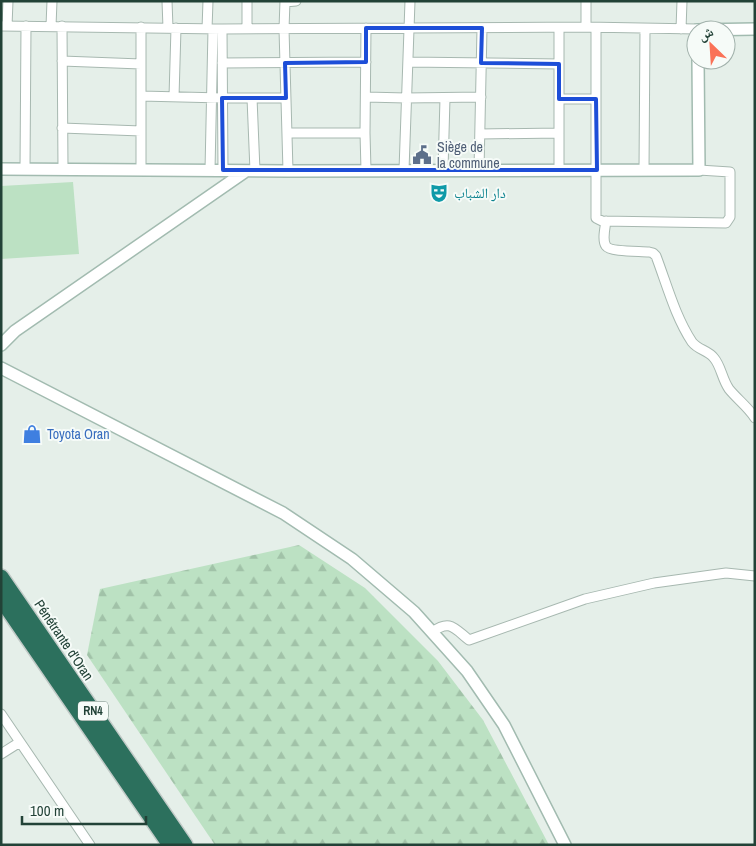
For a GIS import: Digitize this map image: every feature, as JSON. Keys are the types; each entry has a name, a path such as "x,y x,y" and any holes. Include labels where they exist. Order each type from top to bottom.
{"highway":[{"name":"Pénétrante d'Oran","path":"1,577 185,845"},
{"name":"Pénétrante d'Oran","path":"1,599 170,845"}],"street":[{"path":"8,1 4,26 214,29 686,29"},
{"path":"51,26 52,1"},
{"path":"167,1 172,28 174,97"},
{"path":"208,1 222,63 223,170"},
{"path":"247,1 247,29"},
{"path":"288,171 285,2 296,1"},
{"path":"404,170 410,1"},
{"path":"1,169 250,171 366,170 597,170 644,170 699,170 730,172 730,217 726,222 606,221 596,218 597,170 596,99 591,28 586,1"},
{"path":"681,29 682,1"},
{"path":"26,26 26,169"},
{"path":"62,26 63,170"},
{"path":"140,28 141,170"},
{"path":"366,28 366,170"},
{"path":"479,170 482,28"},
{"path":"559,28 560,170"},
{"path":"210,170 214,29"},
{"path":"644,170 645,29"},
{"path":"736,29 755,29"},
{"path":"62,61 141,64"},
{"path":"222,63 366,62"},
{"path":"408,62 559,64"},
{"path":"698,70 699,170"},
{"path":"141,96 286,98"},
{"path":"366,97 480,97"},
{"path":"250,171 252,98"},
{"path":"443,170 445,98"},
{"path":"559,99 596,99"},
{"path":"62,128 141,131"},
{"path":"287,133 365,133"},
{"path":"480,134 559,133"},
{"path":"1,345 15,331 250,171"},
{"path":"606,221 604,240 608,248 649,252 656,256 672,302 691,340 698,348 707,352 716,360 723,378 730,389 755,418"},
{"path":"1,368 282,513 352,559 414,612 467,671 504,725 565,845"},
{"path":"432,632 441,626 450,626 469,640 585,599 654,582 726,573 755,576"},
{"path":"1,714 90,845"},
{"path":"1,754 20,742"}],"highlighted area":[{"path":"366,28 482,28 481,63 559,64 559,99 596,99 597,170 223,170 222,98 286,98 285,63 366,62"}],"green space":[{"path":"73,182 79,254 1,259 1,186"},
{"path":"299,545 365,588 438,661 483,720 549,845 215,845 87,655 100,589"}],"place":[{"name":"Siège de la commune","path":"422,155"},
{"name":"دار الشباب","path":"439,193"},
{"name":"Toyota Oran","path":"32,434"}]}
